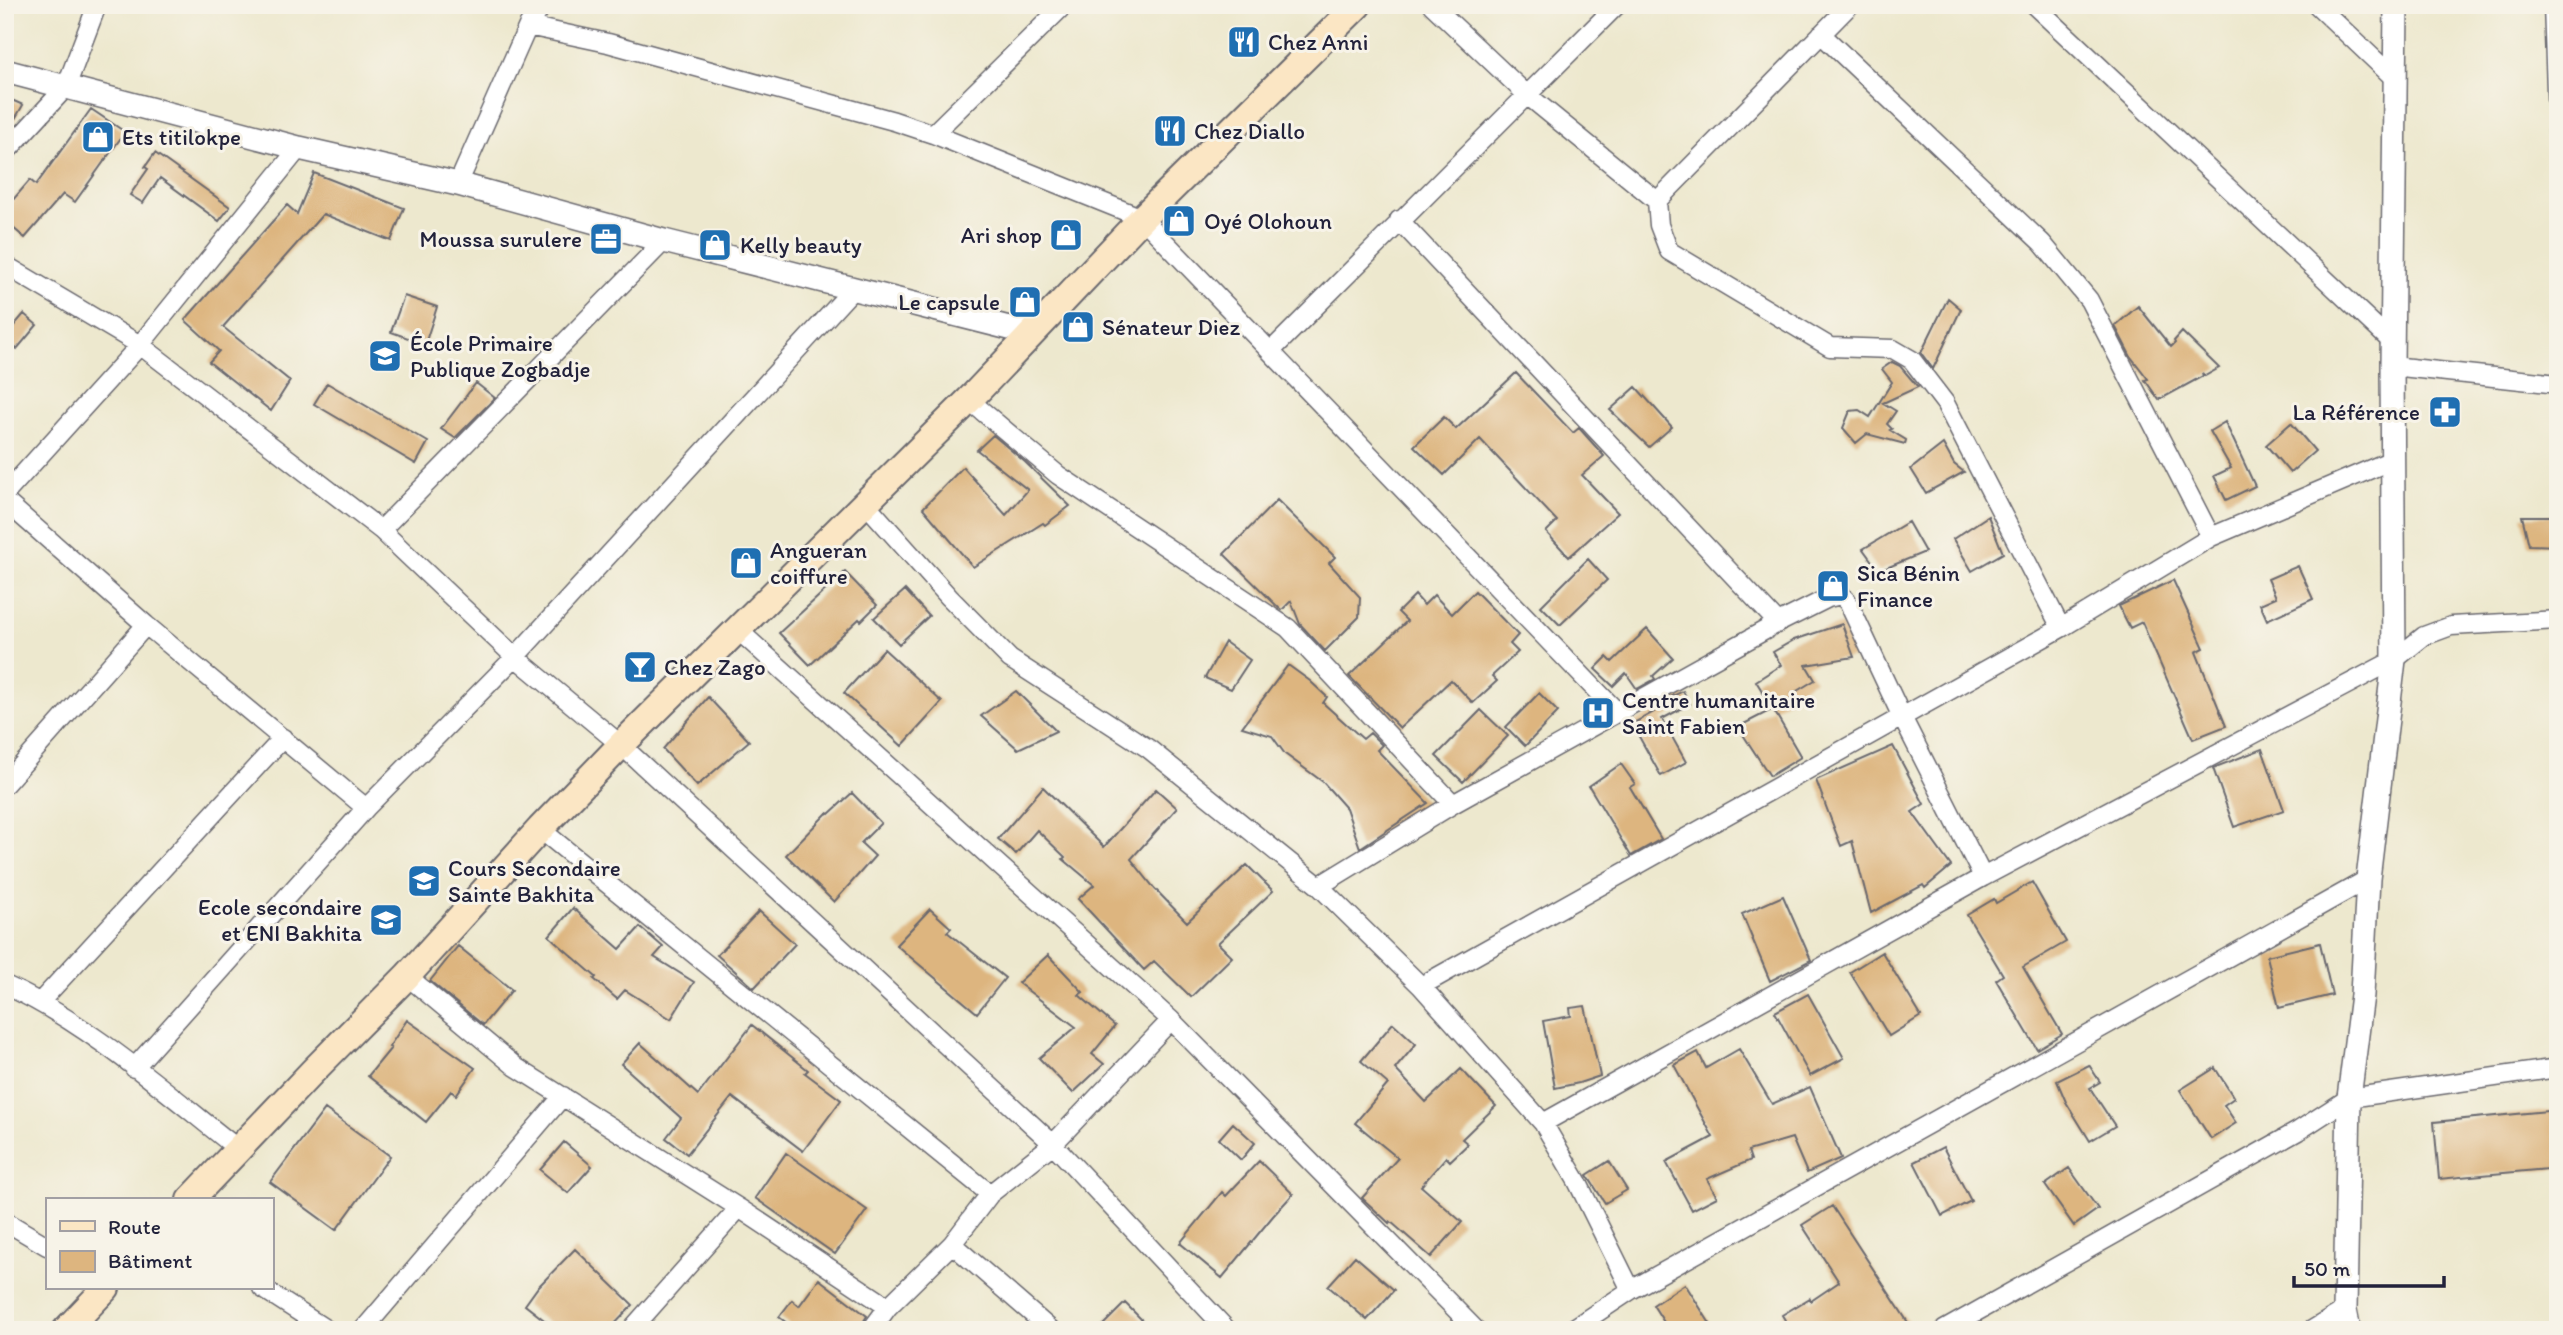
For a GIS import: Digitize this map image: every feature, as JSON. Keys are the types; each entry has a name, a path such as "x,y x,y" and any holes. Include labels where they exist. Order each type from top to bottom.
{"main road":[{"path":"192,1198 407,976 540,829 621,745 969,400 1142,218 1358,5"},
{"path":"66,1330 104,1290"}],"street":[{"path":"5,153 66,87 97,5"},
{"path":"458,184 528,26 543,5"},
{"path":"933,134 1064,5"},
{"path":"1432,5 1526,94 1657,201 1659,225 1669,251 1830,347 1893,349 1912,360 1945,403 2061,628"},
{"path":"1271,351 1399,220 1617,5"},
{"path":"1657,201 1850,5"},
{"path":"2034,5 2392,342"},
{"path":"2317,5 2396,80"},
{"path":"2312,1330 2347,1320 2349,1098 2362,995 2368,879 2394,660 2392,342 2396,5"},
{"path":"2553,5 2558,149"},
{"path":"528,26 608,43 933,134 1142,218 1618,713"},
{"path":"1821,34 2042,243 2071,276 2089,300 2211,537"},
{"path":"5,71 299,148 458,184 664,241 1033,334"},
{"path":"5,494 140,345 299,148"},
{"path":"1399,220 1778,623"},
{"path":"381,530 664,241"},
{"path":"5,265 140,345 381,530 515,657 621,745 1053,1144 1227,1330"},
{"path":"134,1068 366,808 515,657 854,288"},
{"path":"2392,366 2558,384"},
{"path":"969,400 1058,475 1288,628 1453,804"},
{"path":"1421,986 2061,628 2211,537 2392,460"},
{"path":"5,501 146,625 366,808"},
{"path":"865,503 949,597 1010,659 1149,749 1319,886 1421,986 1543,1123 1577,1181 1630,1290"},
{"path":"1319,886 1453,804 1778,623 1828,598 1841,595 1848,602 1902,717 1983,877"},
{"path":"1543,1123 1983,877 2394,660 2424,636 2451,626 2558,620"},
{"path":"5,784 146,625"},
{"path":"738,630 1171,1020 1476,1330"},
{"path":"41,1001 283,738"},
{"path":"540,829 990,1194"},
{"path":"1571,1330 1596,1324 1630,1290 2368,879"},
{"path":"407,976 516,1067 739,1208 888,1307"},
{"path":"5,985 41,1001 134,1068 238,1149"},
{"path":"871,1330 888,1307 952,1244 990,1194 1053,1144 1171,1020"},
{"path":"1944,1330 2298,1131 2349,1098 2558,1068"},
{"path":"363,1330 563,1096"},
{"path":"631,1330 739,1208"},
{"path":"5,1221 46,1245"},
{"path":"952,1244 1051,1330"},
{"path":"265,1290 327,1330"}],"building":[{"path":"5,97 23,105 5,136"},
{"path":"91,109 125,132 75,202 63,194 25,238 5,221 5,209 30,180 36,185"},
{"path":"155,153 230,207 219,221 160,178 143,203 130,195 148,169 145,167"},
{"path":"314,173 404,208 391,241 323,214 223,327 290,381 271,411 209,362 219,351 185,320 287,205 297,214"},
{"path":"404,296 437,307 425,344 391,332"},
{"path":"1948,298 1961,309 1933,369 1921,353"},
{"path":"2138,306 2171,347 2182,332 2219,368 2205,376 2202,373 2203,376 2159,400 2115,326"},
{"path":"24,314 37,325 17,349 5,340 5,336"},
{"path":"1892,362 1900,366 1918,387 1883,403 1896,411 1887,424 1892,429 1890,430 1906,440 1905,444 1867,434 1856,443 1843,428 1850,411 1859,410 1870,417 1892,382 1882,369"},
{"path":"1516,373 1573,433 1579,428 1604,456 1582,475 1618,513 1569,557 1546,532 1557,521 1480,439 1444,475 1414,446 1444,417 1456,429"},
{"path":"327,383 428,442 416,464 314,404"},
{"path":"476,383 495,398 455,438 441,429"},
{"path":"1636,387 1672,427 1649,447 1610,410"},
{"path":"2225,422 2255,486 2226,500 2214,476 2231,468 2210,431"},
{"path":"2291,423 2315,451 2290,473 2266,445"},
{"path":"993,435 1070,506 1045,525 1043,523 973,567 923,508 963,467 1006,515 1028,490 977,450"},
{"path":"1943,444 1954,464 1964,472 1926,493 1911,469"},
{"path":"1277,500 1335,557 1329,563 1360,597 1359,617 1325,651 1300,624 1291,601 1282,610 1279,608 1224,554"},
{"path":"1988,516 2003,553 1972,571 1953,539"},
{"path":"2522,516 2558,516 2558,546 2529,545"},
{"path":"1908,522 1925,552 1879,571 1863,549"},
{"path":"1588,559 1607,580 1560,625 1541,606"},
{"path":"2298,566 2313,599 2267,620 2260,604 2276,597 2268,579"},
{"path":"845,572 877,605 810,665 779,633"},
{"path":"2173,580 2204,648 2196,652 2226,726 2193,739 2142,622 2130,628 2119,606"},
{"path":"905,590 929,616 899,644 874,618"},
{"path":"1475,591 1518,635 1510,644 1518,652 1492,676 1497,681 1473,703 1451,680 1400,728 1349,676 1407,621 1398,612 1415,595 1424,605 1434,595 1452,614"},
{"path":"1842,624 1854,657 1806,665 1815,680 1773,709 1756,681 1781,665 1773,652 1794,640"},
{"path":"1647,629 1673,658 1653,676 1655,679 1637,689 1626,673 1613,686 1595,669 1607,657 1612,662"},
{"path":"1225,642 1250,660 1231,689 1205,678"},
{"path":"884,649 942,702 902,746 844,693"},
{"path":"1288,665 1327,697 1323,703 1363,739 1370,733 1382,745 1377,750 1428,803 1360,848 1346,808 1323,782 1285,754 1272,736 1242,727"},
{"path":"1016,691 1056,731 1018,749 981,716"},
{"path":"1683,691 1690,704 1662,719 1686,762 1661,776 1632,724 1654,712 1650,707"},
{"path":"1539,693 1558,712 1525,746 1506,727"},
{"path":"708,697 749,741 697,786 663,749"},
{"path":"1773,709 1801,757 1770,776 1738,727"},
{"path":"1481,710 1508,736 1463,782 1436,756"},
{"path":"1893,746 1924,804 1912,812 1951,866 1925,888 1923,885 1871,913 1852,841 1841,846 1816,780"},
{"path":"2262,749 2284,810 2234,827 2213,768"},
{"path":"1621,764 1635,784 1630,787 1661,839 1631,856 1589,786"},
{"path":"1043,787 1104,847 1156,789 1177,808 1131,859 1187,922 1247,865 1273,891 1218,943 1232,957 1191,997 1154,961 1144,970 1078,899 1094,885 1063,859 1065,857 1037,830 1016,854 998,839"},
{"path":"852,793 881,823 861,843 875,856 834,902 786,855 827,813"},
{"path":"2032,882 2066,942 2023,967 2062,1034 2037,1049 1996,980 2003,975 1967,915 1994,899 1996,903"},
{"path":"1783,896 1811,960 1770,981 1742,914"},
{"path":"573,908 620,949 640,927 663,947 654,957 694,982 671,1019 625,990 617,999 549,936"},
{"path":"930,909 951,928 947,932 1005,978 977,1013 896,945"},
{"path":"759,911 795,944 754,988 717,955"},
{"path":"2320,943 2332,995 2279,1008 2267,956"},
{"path":"458,946 512,990 483,1025 430,981"},
{"path":"1882,952 1921,1016 1889,1036 1850,972"},
{"path":"1048,955 1083,992 1079,995 1115,1026 1092,1054 1104,1064 1073,1093 1039,1058 1076,1027 1018,983"},
{"path":"1808,994 1844,1058 1810,1076 1775,1012"},
{"path":"1585,1006 1600,1076 1555,1088 1543,1021 1571,1016 1570,1008"},
{"path":"407,1020 475,1068 456,1095 451,1091 426,1122 368,1076 391,1048 389,1047"},
{"path":"1393,1023 1416,1044 1395,1069 1426,1102 1461,1069 1496,1106 1462,1139 1468,1144 1450,1161 1446,1157 1421,1186 1462,1222 1431,1257 1362,1198 1398,1158 1355,1123 1388,1084 1361,1061"},
{"path":"752,1025 808,1070 805,1073 841,1100 803,1151 732,1097 687,1154 666,1138 681,1118 621,1064 640,1043 698,1095"},
{"path":"1739,1049 1772,1104 1810,1087 1841,1158 1807,1173 1792,1138 1748,1151 1751,1160 1707,1179 1717,1197 1692,1210 1666,1162 1713,1137 1674,1065 1698,1052 1706,1068"},
{"path":"2089,1065 2100,1082 2090,1088 2115,1126 2090,1141 2066,1102 2057,1081"},
{"path":"2215,1068 2234,1098 2224,1105 2236,1123 2211,1139 2180,1090"},
{"path":"325,1109 390,1156 336,1230 270,1182"},
{"path":"2558,1110 2558,1168 2439,1179 2434,1122"},
{"path":"1233,1123 1255,1143 1241,1160 1219,1139"},
{"path":"564,1142 592,1166 568,1193 540,1170"},
{"path":"1943,1147 1971,1201 1942,1216 1914,1162"},
{"path":"786,1153 867,1210 835,1254 755,1198"},
{"path":"1259,1161 1293,1194 1222,1278 1180,1243 1222,1192 1226,1196"},
{"path":"1609,1161 1627,1190 1605,1203 1587,1175"},
{"path":"2069,1168 2098,1209 2074,1226 2045,1185"},
{"path":"1832,1206 1913,1330 1791,1330 1782,1315 1810,1298 1811,1301 1839,1282 1802,1225"},
{"path":"575,1249 633,1305 609,1330 557,1330 525,1305 538,1287"},
{"path":"1355,1256 1394,1290 1367,1320 1328,1286"},
{"path":"819,1279 867,1316 858,1330 796,1330 779,1317 792,1300 799,1306"},
{"path":"1685,1284 1714,1330 1669,1330 1653,1305"},
{"path":"1125,1303 1152,1330 1098,1330"}],"place":[{"name":"Chez Anni","path":"1244,42"},
{"name":"Chez Diallo","path":"1170,131"},
{"name":"Ets titilokpe","path":"98,137"},
{"name":"Oyé Olohoun","path":"1179,221"},
{"name":"Ari shop","path":"1066,235"},
{"name":"Moussa surulere","path":"606,239"},
{"name":"Kelly beauty","path":"715,245"},
{"name":"Le capsule","path":"1025,302"},
{"name":"Sénateur Diez","path":"1078,327"},
{"name":"École Primaire Publique Zogbadje","path":"385,356"},
{"name":"La Référence","path":"2445,412"},
{"name":"Angueran coiffure","path":"746,563"},
{"name":"Sica Bénin Finance","path":"1833,586"},
{"name":"Chez Zago","path":"640,667"},
{"name":"Centre humanitaire Saint Fabien","path":"1598,713"},
{"name":"Cours Secondaire Sainte Bakhita","path":"424,881"},
{"name":"Ecole secondaire et ENI Bakhita","path":"386,920"}]}
